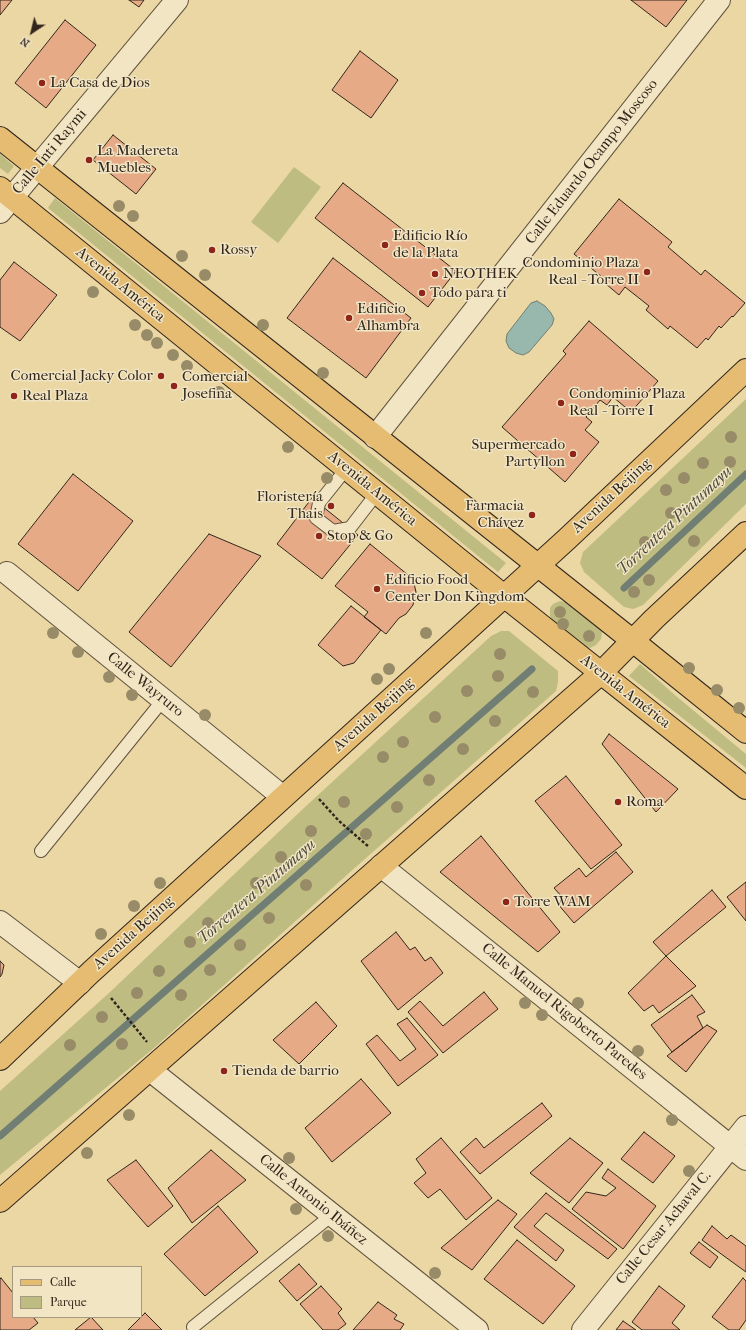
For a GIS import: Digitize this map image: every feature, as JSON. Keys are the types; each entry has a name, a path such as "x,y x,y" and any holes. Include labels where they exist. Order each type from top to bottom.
{"main road":[{"path":"0,138 746,732"},
{"name":"Avenida América","path":"4,199 377,493 746,788"},
{"name":"Avenida Beijing","path":"0,1058 283,797 538,566 746,370"},
{"path":"0,1201 150,1070 376,858 601,673 746,533"}],"street":[{"name":"Calle Inti Raymi","path":"4,199 37,168 177,0"},
{"name":"Calle Eduardo Ocampo Moscoso","path":"375,436 719,0"},
{"name":"Calle Wayruro","path":"7,573 283,797"},
{"name":"Calle Manuel Rigoberto Paredes","path":"376,858 738,1153"},
{"path":"0,922 80,983"},
{"name":"Calle Antonio Ibáñez","path":"150,1070 477,1330"},
{"name":"Calle Cesar Achaval C.","path":"583,1330 738,1153 746,1127"}],"lane":[{"path":"346,469 319,503 316,518 333,531 350,528 377,493"},
{"path":"41,851 163,700"},
{"path":"193,1327 332,1214"}],"path":[{"path":"319,799 376,858"},
{"path":"111,998 150,1046"}],"green space":[{"path":"0,154 14,166 8,174 0,168"},
{"path":"294,167 321,187 278,243 251,222"},
{"path":"55,198 506,563 498,572 48,208"},
{"path":"746,399 746,504 643,605 633,609 624,607 584,572 580,563 583,552"},
{"path":"560,601 570,603 599,625 602,632 601,639 596,645 590,648 583,647 553,623 550,616 550,608 553,604"},
{"path":"501,631 509,631 558,671 556,691 358,865 154,1048 0,1175 0,1091 109,993 305,807 491,636"},
{"path":"640,664 746,754 746,768 629,676"}],"water":[{"path":"537,301 545,306 551,313 554,319 552,325 529,352 523,355 516,353 509,348 506,341 507,334 531,303"}],"building":[{"path":"0,0 12,0 0,15"},
{"path":"129,0 144,0 139,7"},
{"path":"631,0 687,0 666,27"},
{"path":"65,20 96,45 46,108 15,83"},
{"path":"360,51 398,80 371,118 332,90"},
{"path":"113,135 156,169 136,194 93,160"},
{"name":"Edificio Río de la Plata","path":"343,183 456,271 428,307 315,218"},
{"name":"Condominio Plaza Real - Torre II","path":"619,199 672,242 668,247 701,275 705,270 745,303 733,317 732,316 721,328 719,326 708,340 706,338 697,348 670,326 668,329 646,310 649,306 625,287 619,295 606,284 608,282 574,254"},
{"name":"Edificio Alhambra","path":"333,258 411,318 366,378 287,318"},
{"path":"14,262 57,295 20,341 0,327 0,280"},
{"name":"Condominio Plaza Real - Torre I","path":"589,321 658,381 631,412 613,397 607,405 600,400 586,417 592,422 585,430 599,442 565,482 502,427 566,354 563,351"},
{"path":"73,474 133,521 78,591 18,544"},
{"path":"312,498 358,535 322,579 277,544"},
{"path":"209,534 261,556 171,667 129,632"},
{"name":"Edificio Food Center Don Kingdom","path":"370,544 413,579 416,592 413,605 406,614 399,618 386,634 364,617 368,612 335,586"},
{"path":"351,606 381,630 354,663 343,666 318,645"},
{"path":"609,734 678,789 656,812 602,744"},
{"path":"566,776 622,845 591,869 535,801"},
{"name":"Torre WAM","path":"481,836 560,932 538,952 440,872"},
{"path":"616,852 633,872 574,923 557,903 563,898 554,888 579,868 586,877"},
{"path":"746,882 746,921 727,897"},
{"path":"712,890 726,907 666,956 653,942"},
{"path":"396,932 410,950 415,947 425,961 431,957 443,973 398,1010 361,961"},
{"path":"666,956 696,986 659,1013 653,1005 644,1011 628,993"},
{"path":"0,961 4,965 0,977"},
{"path":"484,992 498,1009 443,1053 408,1012 420,1001 443,1026"},
{"path":"692,995 705,1012 697,1016 703,1028 672,1052 651,1025"},
{"path":"316,1002 337,1026 299,1064 273,1040"},
{"path":"407,1018 438,1055 398,1086 366,1044 377,1035 400,1061 416,1049 397,1024"},
{"path":"707,1025 717,1031 686,1072 667,1056"},
{"path":"361,1079 391,1113 332,1162 305,1128"},
{"path":"542,1103 552,1116 480,1174 460,1152 476,1138 484,1148"},
{"path":"644,1132 675,1156 653,1183 621,1159"},
{"path":"441,1138 492,1198 466,1220 440,1189 428,1198 414,1183 426,1173 416,1159"},
{"path":"570,1138 603,1163 569,1203 530,1173"},
{"path":"211,1150 246,1180 192,1223 168,1188"},
{"path":"136,1160 173,1206 148,1227 107,1180"},
{"path":"608,1169 656,1206 623,1249 572,1209 586,1192 606,1196 616,1188 602,1178"},
{"path":"546,1193 617,1249 608,1259 546,1213 534,1226 564,1250 556,1261 514,1227"},
{"path":"498,1200 517,1214 472,1270 441,1248"},
{"path":"218,1206 258,1252 205,1296 164,1254"},
{"path":"712,1226 727,1239 731,1235 746,1246 746,1272 702,1240"},
{"path":"517,1240 575,1286 543,1324 484,1279"},
{"path":"699,1242 718,1257 710,1268 690,1253"},
{"path":"299,1264 317,1284 297,1301 279,1281"},
{"path":"1,1278 12,1292 12,1318 34,1318 38,1323 29,1330 0,1330"},
{"path":"743,1278 746,1281 746,1320 739,1330 729,1330 712,1317"},
{"path":"321,1286 342,1309 338,1313 346,1324 338,1330 323,1330 300,1304"},
{"path":"659,1286 685,1306 672,1323 680,1330 642,1330 632,1322"},
{"path":"378,1302 397,1315 394,1319 404,1324 400,1330 353,1330"},
{"path":"145,1313 162,1330 128,1330 140,1318 142,1318"},
{"path":"90,1318 92,1318 103,1330 75,1330"},
{"path":"623,1321 636,1330 616,1330"}],"waterway":[{"name":"Torrentera Pintumayu","path":"624,588 746,474"},
{"name":"Torrentera Pintumayu","path":"0,1136 532,669"}],"place":[{"name":"La Casa de Dios","path":"42,83"},
{"name":"La Madereta Muebles","path":"89,160"},
{"name":"Edificio Río de la Plata","path":"385,245"},
{"name":"Rossy","path":"212,250"},
{"name":"Condominio Plaza Real - Torre II","path":"647,272"},
{"name":"NEOTHEK","path":"435,274"},
{"name":"Todo para ti","path":"422,293"},
{"name":"Edificio Alhambra","path":"349,318"},
{"name":"Comercial Jacky Color","path":"161,376"},
{"name":"Comercial Josefina","path":"174,386"},
{"name":"Real Plaza","path":"14,396"},
{"name":"Condominio Plaza Real - Torre I","path":"561,403"},
{"name":"Supermercado Partyllon","path":"573,454"},
{"name":"Floristería Thais","path":"331,506"},
{"name":"Farmacia Chávez","path":"532,515"},
{"name":"Stop & Go","path":"319,536"},
{"name":"Edificio Food Center Don Kingdom","path":"377,589"},
{"name":"Roma","path":"618,802"},
{"name":"Torre WAM","path":"506,902"},
{"name":"Tienda de barrio","path":"224,1071"}]}
